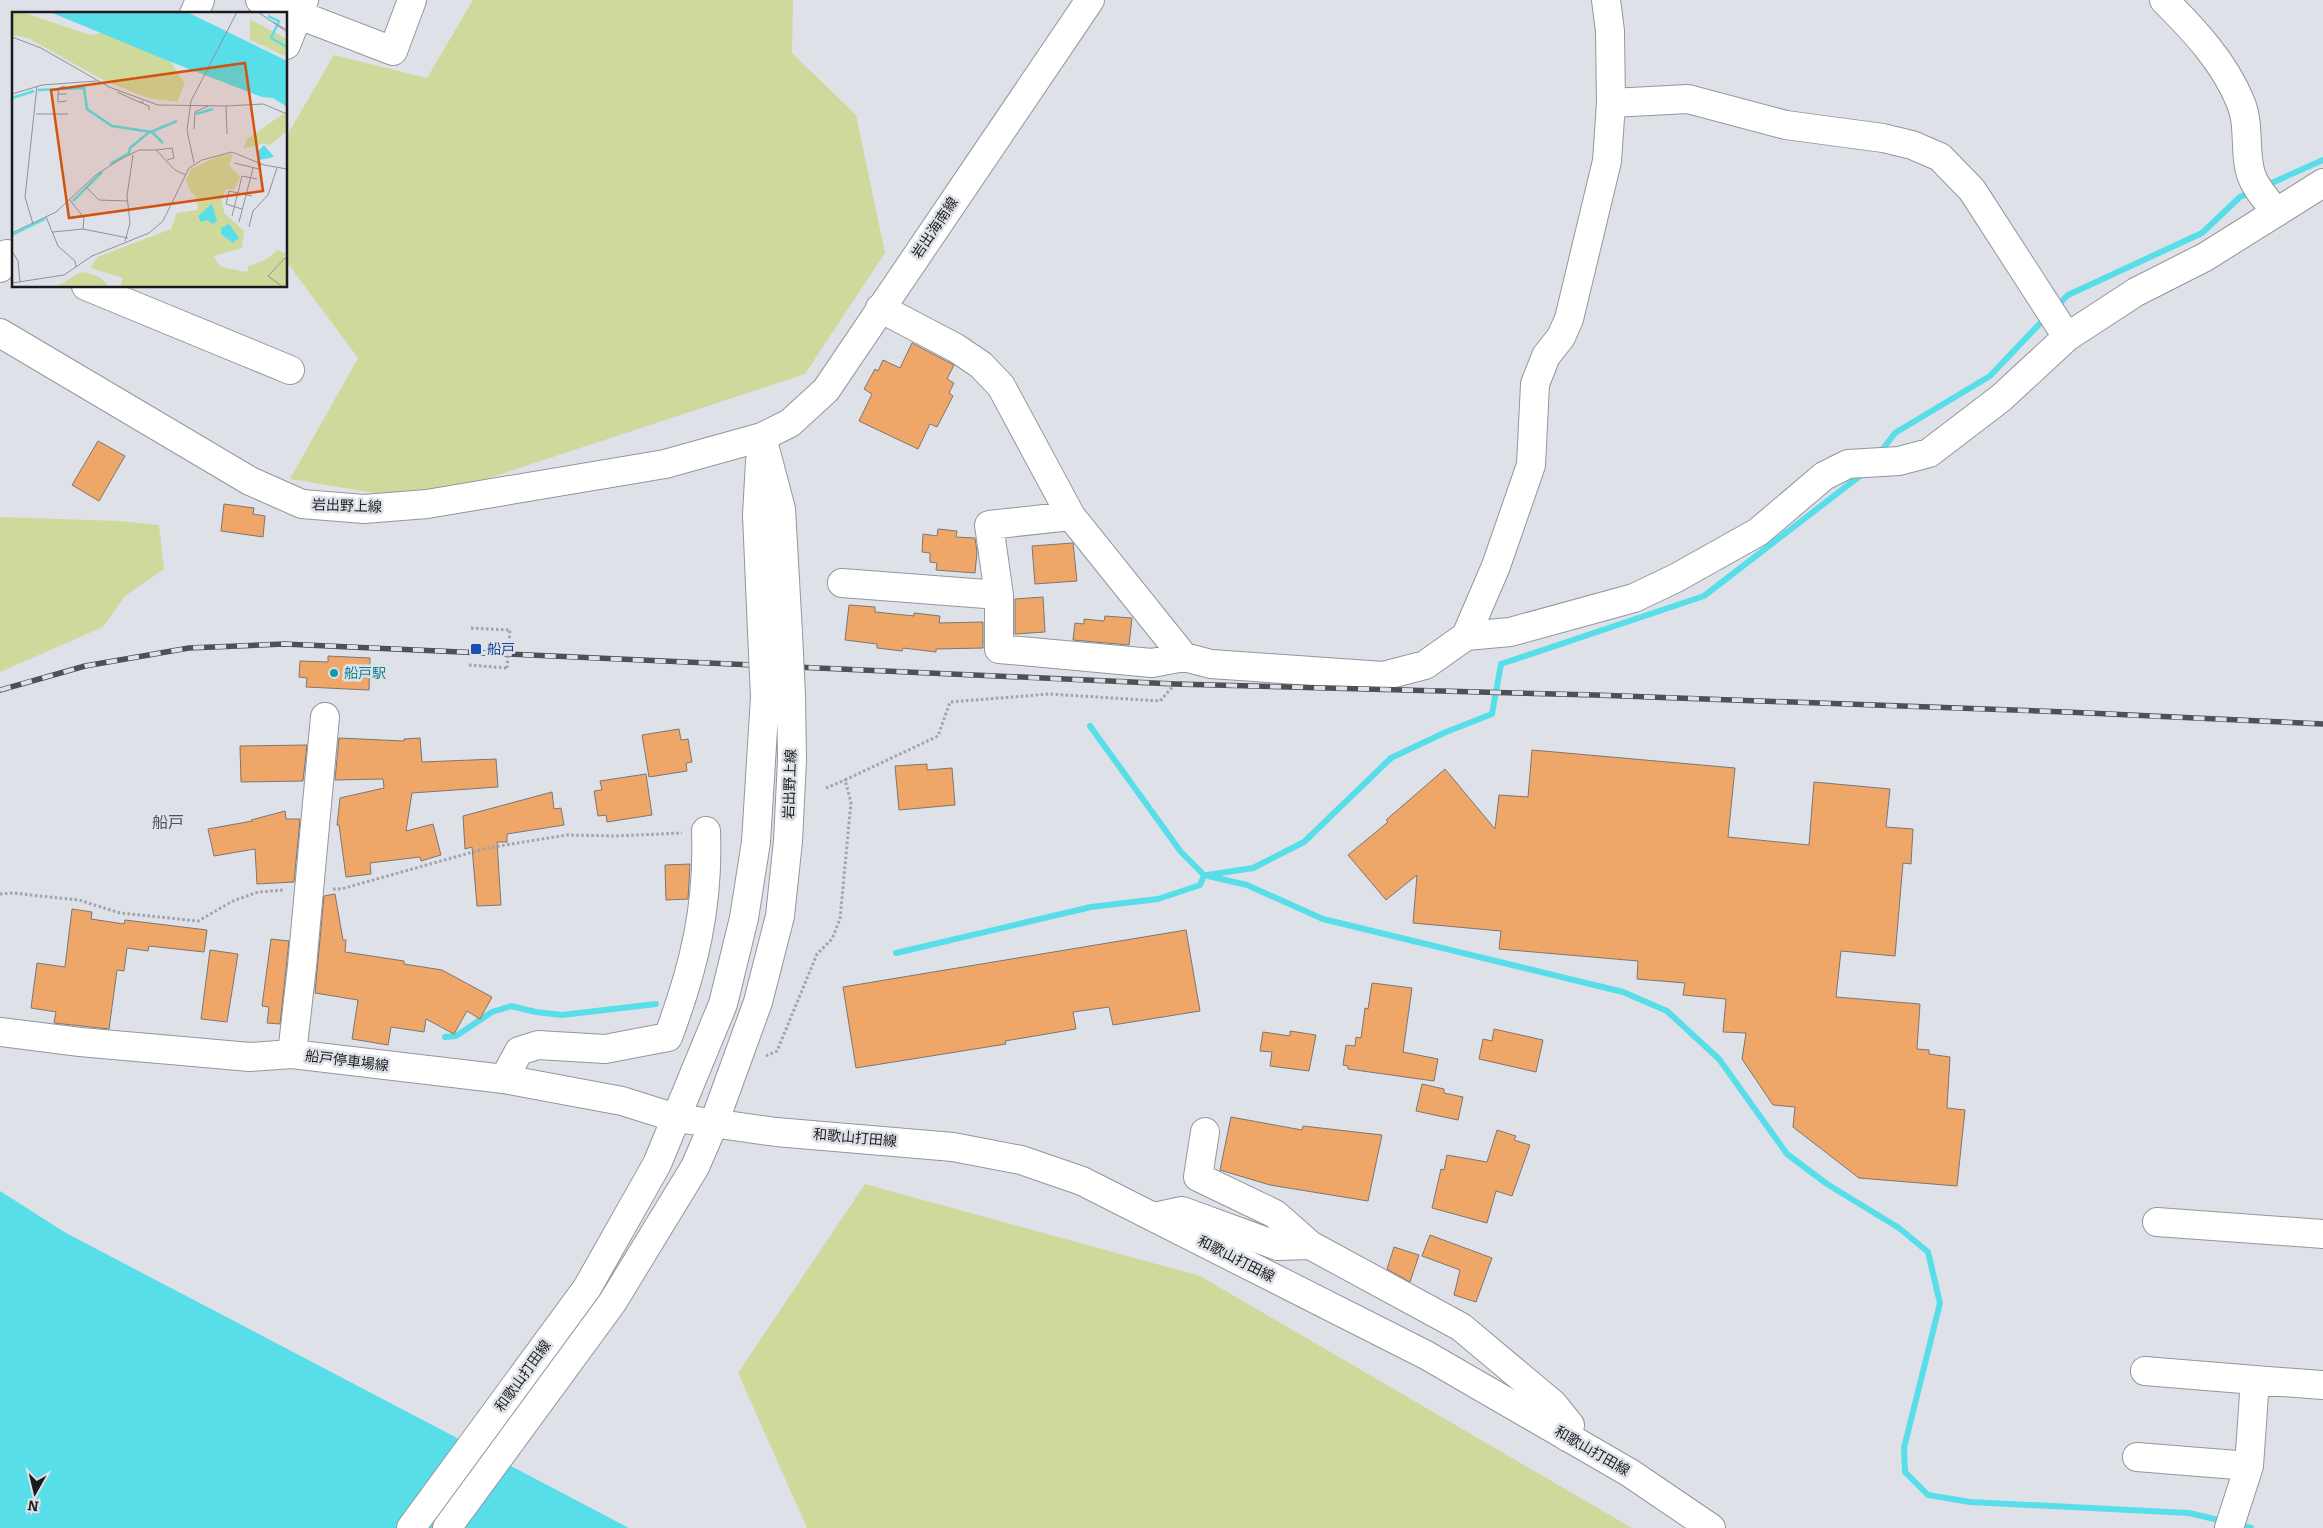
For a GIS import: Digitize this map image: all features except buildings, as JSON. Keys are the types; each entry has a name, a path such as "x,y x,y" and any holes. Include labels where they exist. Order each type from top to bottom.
{"street":[{"path":"195,12 200,0"},
{"path":"260,0 301,8 393,51 412,0"},
{"name":"岩出海南線","path":"762,436 790,423 826,390 1090,0"},
{"path":"1466,636 1496,566 1531,465 1535,384 1546,356 1561,337 1569,319 1607,161 1611,103 1610,31 1606,0"},
{"path":"2164,0 2187,23 2220,64 2241,102 2252,177 2267,201 2277,212"},
{"path":"288,40 301,8"},
{"path":"1611,103 1688,99 1786,125 1912,144 1940,157 1972,190 2067,337"},
{"path":"1071,516 989,525 999,595 998,648 1152,663 1184,657 1211,664 1383,676 1425,665 1466,636 1510,632 1634,598 1676,578 1758,532 1824,476 1848,464 1900,461 1929,452 2001,398 2067,337 2136,292 2205,257 2323,183"},
{"path":"0,268 7,254 12,256"},
{"path":"91,288 290,370"},
{"path":"880,308 956,348 981,365 1001,386 1071,516 1184,657"},
{"name":"岩出野上線","path":"0,333 250,481 302,504 364,509 427,504 665,464 762,436 757,515 775,632 778,696 792,760 788,832 780,916 758,1002 714,1123"},
{"path":"842,583 999,595"},
{"name":"岩出野上線","path":"676,1118 723,1004 744,918 778,696"},
{"name":"船戸停車場線","path":"325,717 292,1054 504,1079 622,1101 676,1118"},
{"path":"504,1079 519,1051 538,1045 605,1049 668,1037 680,1006 701,932 707,855 706,831"},
{"path":"0,1032 80,1042 250,1057 292,1054"},
{"name":"和歌山打田線","path":"411,1528 587,1288 658,1164 676,1118 776,1132 953,1147 1021,1160 1082,1182 1426,1355 1630,1473 1711,1528"},
{"name":"和歌山打田線","path":"447,1528 612,1303 695,1168 714,1123"},
{"path":"1205,1132 1198,1177 1275,1214 1310,1245 1461,1327 1553,1404 1570,1425 1567,1437"},
{"path":"1154,1217 1182,1211 1278,1246 1310,1245"},
{"path":"2158,1222 2323,1234"},
{"path":"2145,1371 2323,1385"},
{"path":"2229,1528 2249,1466 2255,1380"},
{"path":"2138,1457 2249,1466"}],"path":[{"path":"469,665 507,668 510,630 471,628"},
{"path":"826,788 938,736 950,702 1049,694 1160,702 1175,684 1184,657"},
{"path":"766,1056 778,1051 817,954 832,939 840,919 851,802 845,780"},
{"path":"0,894 12,893 78,900 120,913 198,921 233,900 258,892 308,888 341,890 486,848 567,835 615,836 706,831"}],"green space":[{"path":"473,0 793,0 792,53 856,115 885,253 805,374 471,484 387,495 290,479 358,358 288,264 288,134 334,55 427,78"},
{"path":"0,517 120,521 159,525 164,569 125,596 103,627 0,672"},
{"path":"865,1184 1200,1276 1632,1528 807,1528 738,1373"}],"water":[{"path":"0,1191 66,1233 629,1528 0,1528"}],"waterway":[{"path":"2265,186 2323,160"},
{"path":"2056,307 2068,295 2202,233 2240,197 2251,192"},
{"path":"1879,454 1895,433 1990,376 2047,316"},
{"path":"1207,875 1253,868 1304,842 1391,758 1446,732 1492,714 1501,664 1704,596 1865,472"},
{"path":"1090,726 1181,852 1204,875 1247,885 1323,919 1623,992 1667,1011 1719,1059 1787,1154 1827,1184 1899,1228 1928,1252 1940,1303 1904,1448 1905,1472 1928,1495 1970,1502 2189,1513 2223,1521"},
{"path":"896,953 1091,907 1158,899 1200,885 1204,875"},
{"path":"445,1037 456,1036 492,1012 511,1006 536,1012 562,1015 656,1004"},
{"path":"2236,1524 2251,1528"}],"railway":[{"path":"0,690 85,666 189,648 284,644 1175,684 1595,695 2066,712 2323,724"}],"place":[{"name":"船戸","path":"476,649"},
{"name":"船戸駅","path":"334,673"}],"district":[{"name":"船戸","path":"168,822"}]}
